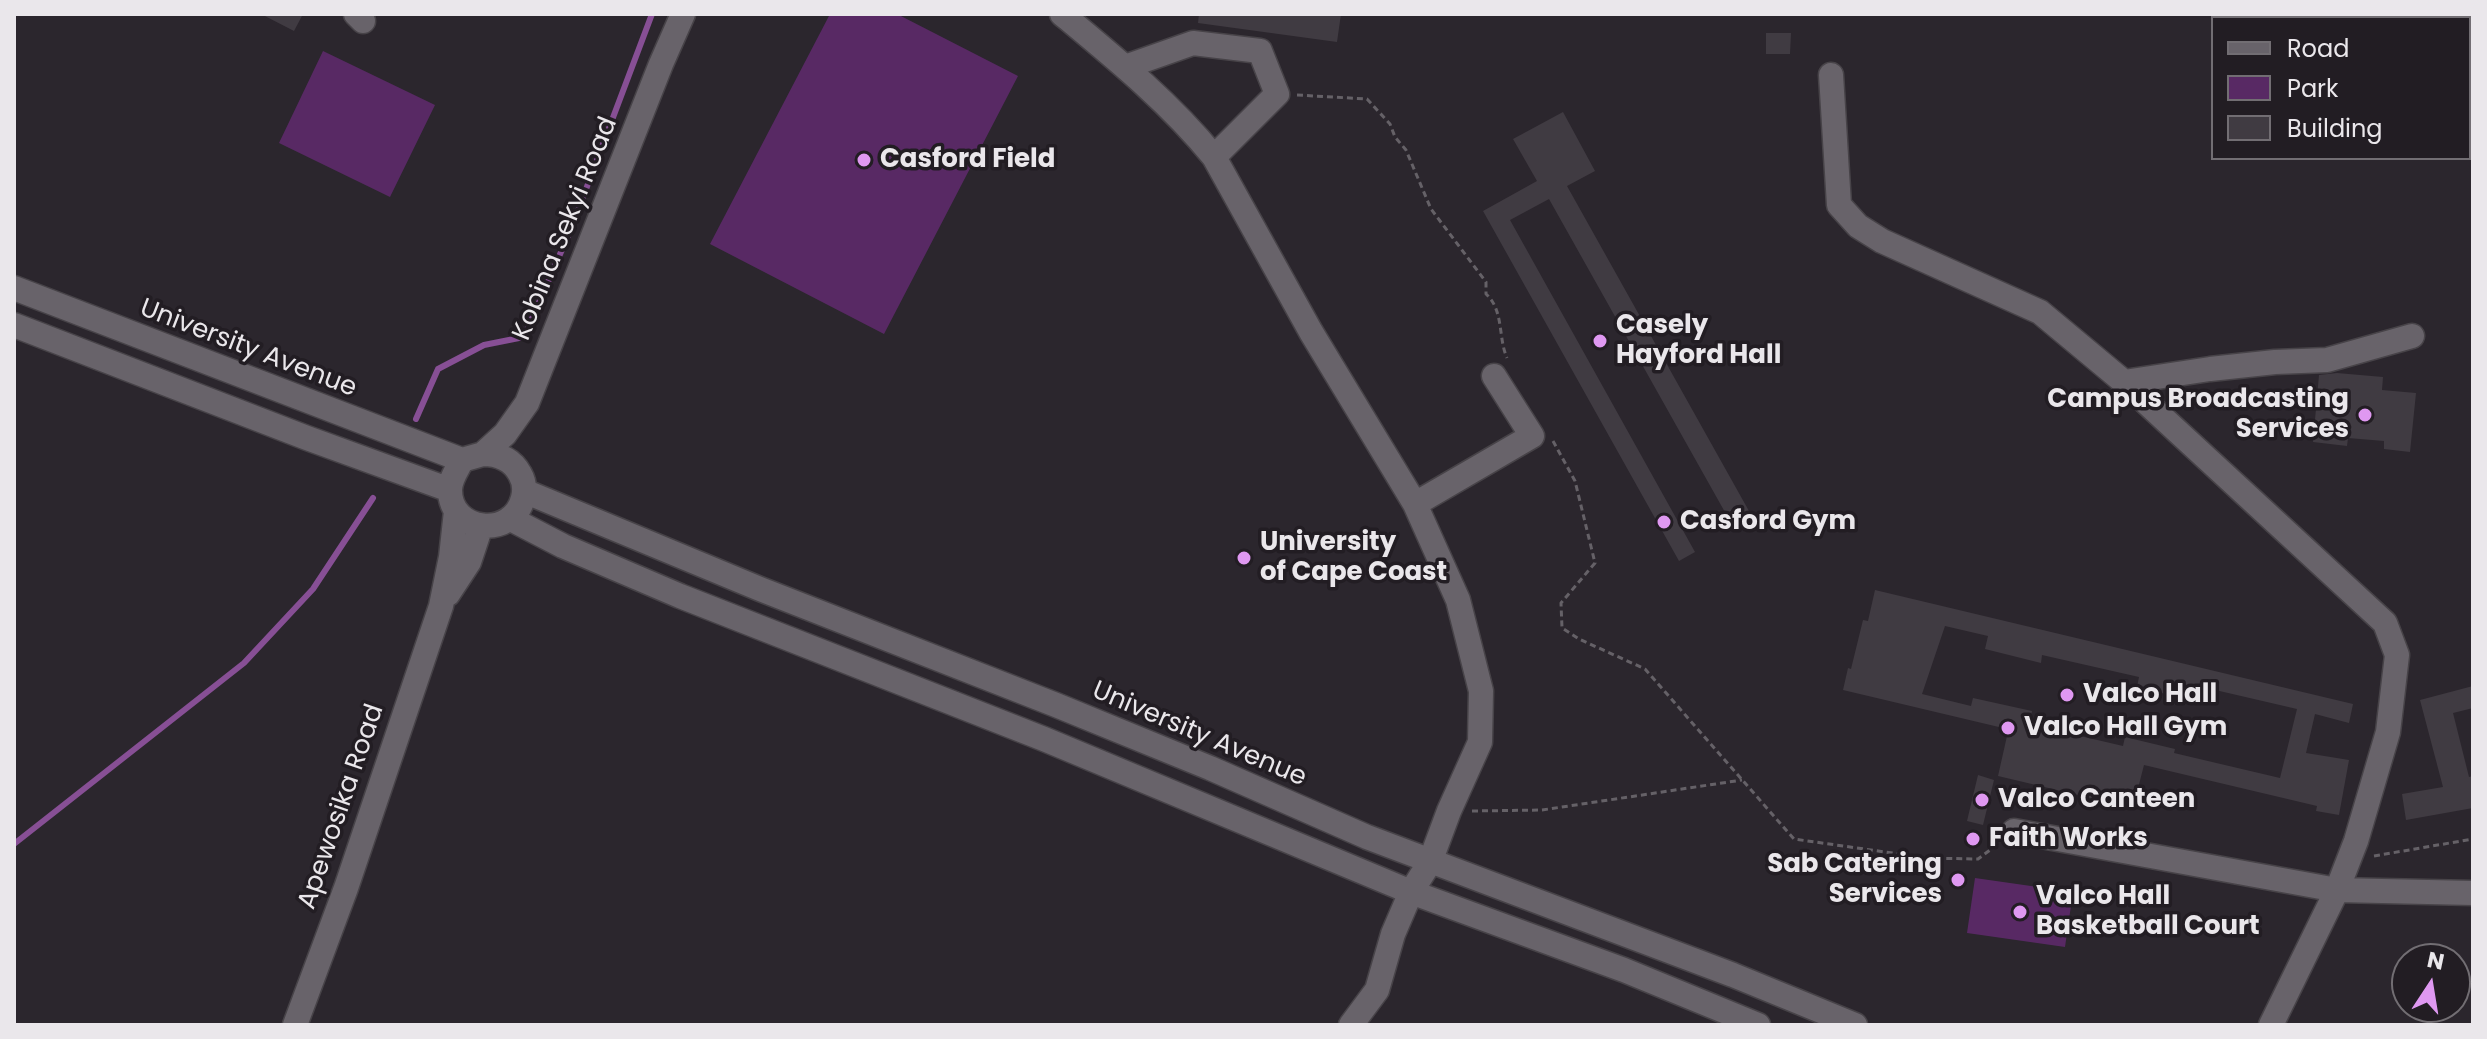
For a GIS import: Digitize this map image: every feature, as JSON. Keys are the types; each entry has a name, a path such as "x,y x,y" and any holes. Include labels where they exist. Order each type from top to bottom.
{"street":[{"name":"Kobina Sekyi Road","path":"472,457 505,434 527,403 683,14"},
{"path":"1062,14 1125,67 1197,136 1214,157 1311,332 1415,504 1458,600 1481,691 1480,742 1430,862 1411,892 1393,934 1377,990 1351,1025"},
{"path":"1125,67 1193,43 1260,51 1277,94 1214,157"},
{"path":"1831,75 1839,205 1858,226 1882,241 2040,312 2124,382 2385,623 2397,655 2388,732 2349,860 2271,1025"},
{"name":"University Avenue","path":"14,288 472,457"},
{"path":"14,325 335,448 453,500 471,523 481,526 502,524 518,511 524,491 523,481 512,463 493,454 472,457 452,479 453,500 451,557 441,606"},
{"path":"2124,382 2275,362 2327,360 2412,336"},
{"path":"1415,504 1532,436 1503,370"},
{"path":"512,463 527,403"},
{"name":"University Avenue","path":"524,491 760,589 1056,705 1430,862 1733,975 1855,1025"},
{"path":"511,519 563,546 680,596 1030,733 1411,892 1597,960 1758,1025"},
{"path":"441,606 469,562 481,526"},
{"name":"Apewosika Road","path":"295,1025 346,888 441,606"},
{"path":"2014,831 2337,890 2473,893"}],"path":[{"path":"1277,94 1367,99 1390,124 1395,137 1406,150 1431,209 1486,282 1486,294 1492,300 1502,325 1503,370"},
{"path":"1548,430 1575,481 1595,563 1561,603 1562,628 1645,669 1794,839 1927,858 1978,859 2014,831"},
{"path":"1449,811 1542,810 1742,780"},
{"path":"2349,860 2473,839"}],"green space":[{"name":"Casford Field","path":"830,14 897,14 1018,76 884,334 710,244"},
{"path":"323,51 435,105 390,197 279,143"},
{"name":"Valco Hall Basketball Court","path":"1975,878 2073,892 2065,947 1967,933"}],"building":[{"path":"261,14 303,14 294,31"},
{"path":"1199,14 1341,14 1337,42 1198,23"},
{"path":"1766,33 1791,33 1790,54 1766,54"},
{"path":"1563,112 1595,171 1567,186 1754,520 1735,530 1549,199 1510,220 1695,552 1679,561 1483,211 1537,181 1513,139"},
{"name":"Campus Broadcasting Services","path":"2337,373 2383,377 2382,390 2416,393 2410,452 2384,449 2384,441 2348,438 2347,446 2313,442 2319,375"},
{"path":"1875,590 2353,704 2349,723 2315,714 2306,753 2349,760 2339,815 2316,811 2317,806 2144,765 2133,808 1998,776 2007,736 2001,735 2003,728 1843,690 1863,620 1868,621","holes":["1945,626 1988,636 1985,649 2041,663 2042,655 2139,677 2137,687 2195,701 2198,686 2297,709 2280,778 2174,753 2175,749 2125,737 2123,746 2029,724 2032,711 1973,698 1971,706 1922,694"]},
{"path":"2473,686 2473,708 2453,713 2469,777 2473,776 2473,808 2406,820 2402,794 2443,787 2420,700"},
{"path":"1978,775 1994,780 1983,825 1967,821"}],"waterway":[{"path":"416,419 438,369 484,345 524,337 571,229 652,14"},
{"path":"14,844 244,663 313,589 373,498"}],"place":[{"name":"Casford Field","path":"864,160"},
{"name":"Casely Hayford Hall","path":"1600,341"},
{"name":"Campus Broadcasting Services","path":"2365,415"},
{"name":"Casford Gym","path":"1664,522"},
{"name":"University of Cape Coast","path":"1244,558"},
{"name":"Valco Hall","path":"2067,695"},
{"name":"Valco Hall Gym","path":"2008,728"},
{"name":"Valco Canteen","path":"1982,800"},
{"name":"Faith Works","path":"1973,839"},
{"name":"Sab Catering Services","path":"1958,880"},
{"name":"Valco Hall Basketball Court","path":"2020,912"}]}
